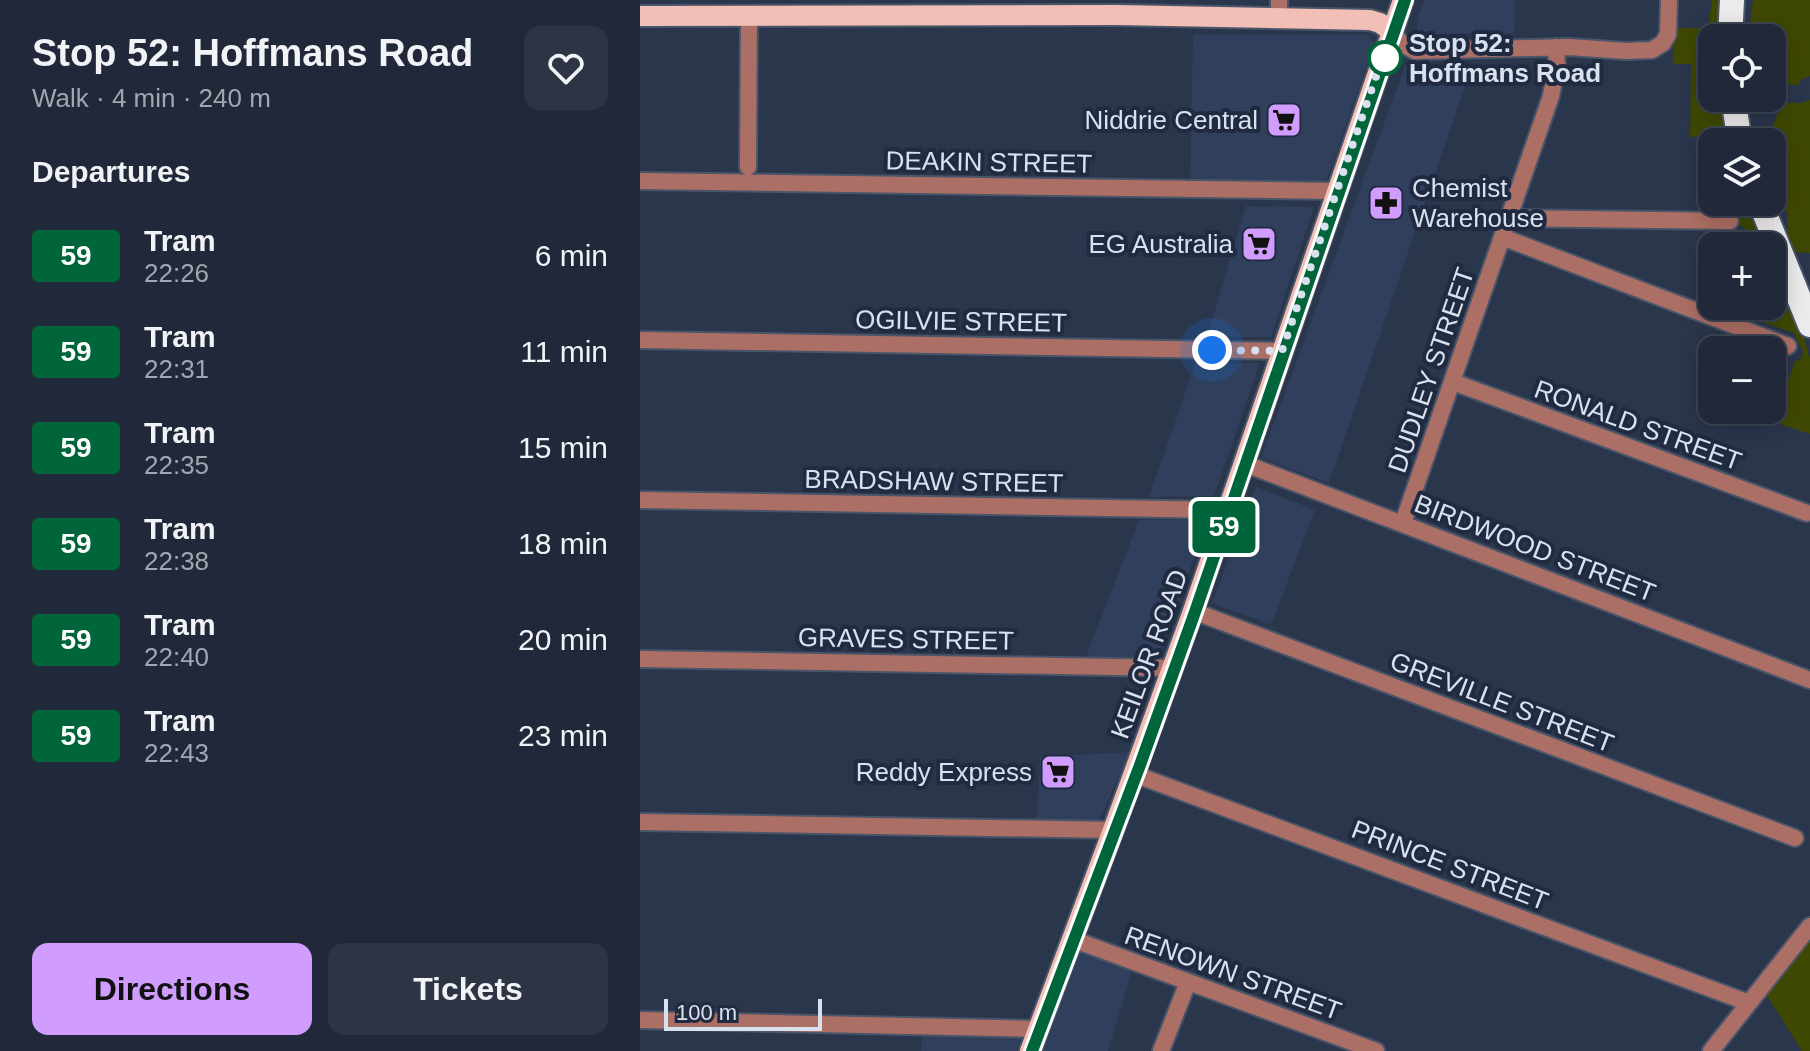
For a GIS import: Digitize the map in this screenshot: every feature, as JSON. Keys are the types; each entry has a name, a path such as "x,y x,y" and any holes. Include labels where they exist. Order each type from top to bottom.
{"highway":[{"path":"1731,24 1732,0"},
{"path":"1766,216 1810,325"}],"main road":[{"name":"KEILOR ROAD","path":"1030,1051 1193,611 1403,0"},
{"path":"640,16 1023,8 1279,9 1370,20 1391,31"}],"street":[{"path":"1391,31 1402,44 1415,51 1563,47 1646,51 1660,46 1666,39 1669,0"},
{"path":"748,167 749,16"},
{"name":"DUDLEY STREET","path":"1403,523 1551,96 1563,47"},
{"name":"DEAKIN STREET","path":"640,181 1337,191"},
{"path":"1509,218 1730,221"},
{"path":"1502,237 1788,346"},
{"name":"OGILVIE STREET","path":"640,340 1282,351"},
{"name":"RONALD STREET","path":"1453,382 1807,513"},
{"name":"BIRDWOOD STREET","path":"1243,463 1810,680"},
{"name":"BRADSHAW STREET","path":"640,500 1227,510"},
{"name":"GREVILLE STREET","path":"1193,611 1795,838"},
{"name":"GRAVES STREET","path":"640,659 1172,668"},
{"name":"PRINCE STREET","path":"1134,774 1749,1003"},
{"path":"640,822 1113,830"},
{"path":"1714,1050 1810,926"},
{"name":"RENOWN STREET","path":"1072,939 1376,1051"},
{"path":"1161,1051 1188,982"},
{"path":"640,1020 1038,1029"}],"shaded area":[{"path":"1424,0 1515,0 1514,33 1417,34 1417,21"},
{"name":"Niddrie Central","path":"1193,35 1368,35 1374,43 1326,183 1190,180"},
{"path":"1405,66 1472,66 1329,483 1261,458"},
{"path":"1246,206 1314,207 1271,337 1207,337"},
{"path":"1260,363 1214,496 1149,497 1195,364"},
{"path":"1256,487 1315,510 1271,625 1212,603"},
{"path":"1139,520 1207,520 1159,659 1085,659"},
{"path":"1130,752 1099,820 1037,822 1040,757"},
{"path":"1080,951 1132,971 1108,1051 1043,1051"},
{"path":"922,1035 1022,1037 1016,1051 921,1051"}],"green space":[{"path":"1712,0 1725,0 1723,24 1709,24"},
{"path":"1753,0 1810,0 1810,76 1800,80 1799,85 1786,84 1786,24 1750,24"},
{"path":"1674,28 1698,28 1698,112 1726,112 1728,128 1698,128 1698,137 1690,137 1691,64 1673,64"},
{"path":"1810,100 1810,253 1790,252 1788,248 1786,128 1772,128 1778,112 1786,112 1786,103"},
{"path":"1715,216 1754,216 1761,232 1746,232 1743,226 1715,226"},
{"path":"1786,290 1799,319 1810,359 1810,434 1780,424 1786,424 1786,387 1795,361 1800,360 1803,352 1794,333 1756,320 1786,320"},
{"path":"1810,931 1810,1051 1802,1051 1764,991"}],"tram line":[{"path":"1027,1051 1190,610 1400,0"},
{"name":"59","path":"1032,1051 1195,612 1405,0"}],"place":[{"name":"Stop 52: Hoffmans Road","path":"1385,58"},
{"name":"Niddrie Central","path":"1284,120"},
{"name":"Chemist Warehouse","path":"1386,203"},
{"name":"EG Australia","path":"1259,244"},
{"name":"Reddy Express","path":"1058,772"}],"route":[{"path":"1212,350 1282,351 1383,56 1385,58"}]}
